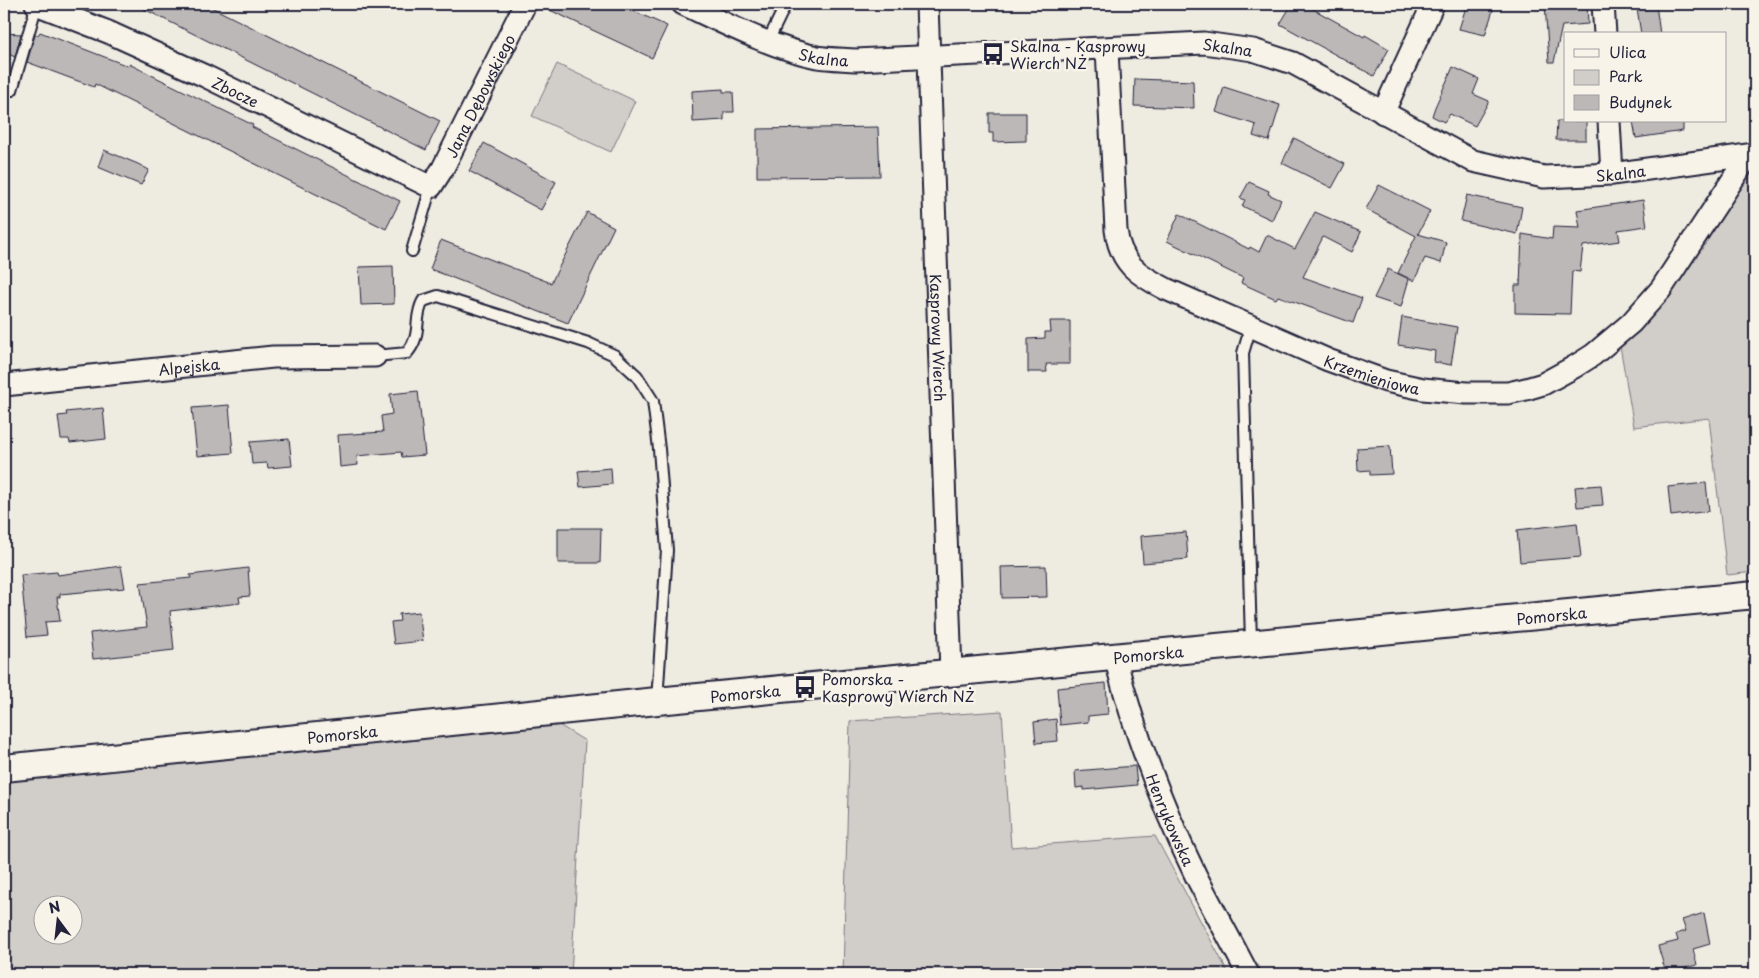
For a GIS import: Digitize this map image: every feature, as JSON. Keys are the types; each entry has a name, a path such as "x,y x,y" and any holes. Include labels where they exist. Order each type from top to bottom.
{"street":[{"name":"Zbocze","path":"36,4 108,32 205,76 431,187"},
{"name":"Jana Dębowskiego","path":"431,187 443,168 525,4"},
{"name":"Skalna","path":"683,4 768,41 818,57 856,60 928,58 1204,43 1254,50 1293,64 1473,161 1544,177 1612,174 1752,155"},
{"name":"Kasprowy Wierch","path":"927,4 951,672"},
{"path":"1383,113 1432,4"},
{"path":"1603,4 1605,32"},
{"name":"Krzemieniowa","path":"1107,49 1116,230 1118,243 1124,258 1135,270 1152,282 1344,365 1386,381 1422,389 1466,393 1508,393 1543,384 1593,355 1631,323 1665,282 1752,155"},
{"path":"1609,122 1612,174"},
{"name":"Alpejska","path":"4,385 273,357 376,356"},
{"name":"Pomorska","path":"4,768 656,701 1755,595"},
{"name":"Henrykowska","path":"1116,657 1129,706 1175,830 1196,875 1248,974"}],"lane":[{"path":"12,90 36,4"},
{"path":"768,41 786,4"},
{"path":"412,251 431,187"},
{"path":"376,356 407,353 414,345 417,335 419,308 423,300 438,296 588,344 614,355 637,376 653,401 667,550 656,701"},
{"path":"1251,326 1243,353 1251,643"}],"green space":[{"path":"557,64 635,101 611,152 532,116"},
{"path":"1755,168 1755,572 1727,575 1709,418 1634,427 1619,340 1745,169"},
{"path":"1002,711 1011,847 1155,836 1229,974 843,974 850,721"},
{"path":"559,725 585,741 571,974 4,974 4,779"}],"building":[{"path":"134,4 205,4 440,121 426,150"},
{"path":"537,4 618,4 667,26 652,58"},
{"path":"1292,4 1304,4 1389,49 1374,76 1280,24"},
{"path":"1467,4 1495,4 1485,35 1459,29"},
{"path":"1545,4 1587,4 1588,24 1562,26 1554,62 1549,62"},
{"path":"1656,5 1660,32 1641,32 1637,8"},
{"path":"40,32 128,66 129,64 253,125 252,127 400,201 386,229 95,84 94,87 27,62 35,35 38,35"},
{"path":"4,33 21,34 15,57 4,52"},
{"path":"1453,67 1479,79 1473,94 1489,101 1475,126 1450,114 1444,122 1432,116"},
{"path":"1135,79 1193,81 1194,108 1134,106"},
{"path":"1224,87 1280,105 1269,141 1253,136 1256,125 1216,112"},
{"path":"723,89 723,92 733,92 734,112 724,112 724,120 693,122 692,91"},
{"path":"989,113 1026,113 1026,141 993,142 993,133 989,133"},
{"path":"1557,121 1586,122 1586,140 1556,140"},
{"path":"1633,122 1683,122 1683,131 1636,138"},
{"path":"878,127 880,176 757,177 757,129"},
{"path":"1294,138 1345,164 1332,188 1282,163"},
{"path":"484,143 556,182 541,210 469,171"},
{"path":"104,150 149,170 141,185 98,167"},
{"path":"1249,182 1269,191 1268,194 1281,200 1272,220 1242,206 1245,200 1240,198"},
{"path":"1379,185 1430,211 1418,234 1446,242 1441,263 1425,258 1414,281 1398,273 1416,236 1366,209"},
{"path":"1467,195 1522,207 1517,234 1461,221"},
{"path":"1643,200 1647,226 1618,230 1620,241 1583,246 1580,272 1572,271 1570,314 1515,313 1515,285 1520,285 1522,234 1552,239 1553,227 1580,228 1577,210"},
{"path":"587,212 614,227 568,323 430,269 441,240 551,283"},
{"path":"1315,212 1361,232 1352,252 1323,237 1303,277 1362,298 1353,323 1278,296 1276,299 1241,283 1243,278 1167,241 1179,214 1249,249 1250,247 1259,252 1267,235 1295,249"},
{"path":"393,266 394,304 361,305 359,267"},
{"path":"1388,269 1409,279 1401,307 1374,298"},
{"path":"1402,317 1457,327 1451,365 1434,362 1435,351 1398,345"},
{"path":"1050,321 1070,321 1070,364 1046,364 1047,372 1028,372 1028,339 1045,338 1045,332 1051,332"},
{"path":"418,391 425,455 402,457 401,452 357,456 358,465 340,467 338,435 383,432 381,416 392,414 390,394"},
{"path":"229,405 233,453 197,456 192,408"},
{"path":"103,408 106,439 70,443 69,439 61,439 58,416 67,415 66,412"},
{"path":"289,439 292,466 268,468 267,463 252,464 250,442"},
{"path":"1390,446 1392,474 1370,475 1370,470 1358,471 1357,448"},
{"path":"611,468 612,484 580,487 578,471"},
{"path":"1706,483 1709,511 1671,516 1668,487"},
{"path":"1601,485 1603,505 1577,507 1575,487"},
{"path":"1577,523 1581,557 1520,562 1517,530"},
{"path":"558,528 601,528 600,563 558,563"},
{"path":"1186,532 1188,559 1143,563 1141,536"},
{"path":"121,566 125,588 60,594 60,597 57,597 60,621 45,622 47,635 27,637 21,575 57,572 58,575"},
{"path":"1046,566 1047,597 1002,598 1001,567"},
{"path":"248,568 250,596 239,597 240,603 170,611 174,650 93,659 90,633 147,627 140,583 191,578 190,575"},
{"path":"419,612 423,641 394,644 391,622 400,621 399,614"},
{"path":"1106,683 1108,714 1088,716 1088,722 1060,725 1057,688"},
{"path":"1056,719 1058,741 1036,743 1034,722"},
{"path":"1135,766 1137,785 1084,790 1084,787 1076,788 1075,771"},
{"path":"1704,913 1710,944 1693,949 1697,965 1666,973 1658,946 1678,941 1676,934 1686,931 1682,920"}],"place":[{"name":"Skalna - Kasprowy Wierch NŻ","path":"993,54"},
{"name":"Pomorska - Kasprowy Wierch NŻ","path":"805,687"}]}
